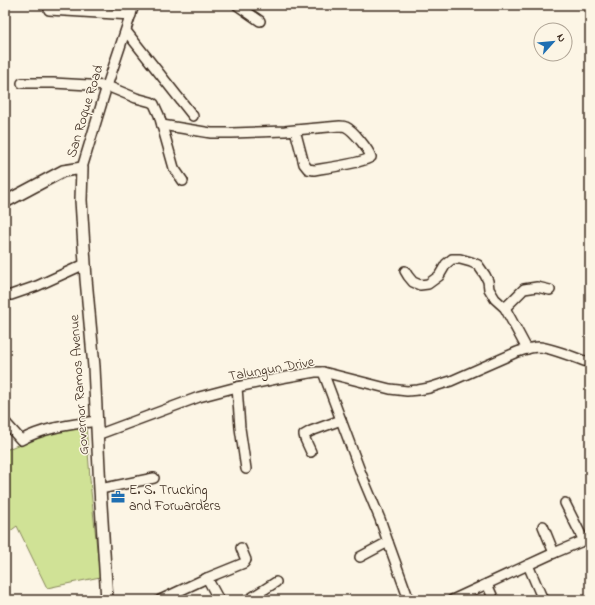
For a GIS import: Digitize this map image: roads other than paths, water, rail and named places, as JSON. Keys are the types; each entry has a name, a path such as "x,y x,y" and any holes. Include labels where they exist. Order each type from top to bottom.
{"main road":[{"name":"San Roque Road","path":"5,201 63,171 82,168"},
{"name":"Governor Ramos Avenue","path":"82,168 81,200 86,280 94,367 100,489 108,600"}],"street":[{"name":"San Roque Road","path":"82,168 106,86 134,5"},
{"path":"237,5 260,22"},
{"path":"48,10 76,8 131,15"},
{"path":"126,31 193,116"},
{"path":"22,83 106,86 136,98 151,102 156,107 159,115 174,168 183,181"},
{"path":"162,125 211,133 232,134 340,126 347,127 368,149 371,157 369,159 353,163 314,170 308,169 304,164 295,130"},
{"path":"405,271 413,282 420,285 428,284 439,276 446,264 452,260 460,259 478,265 488,281 489,289 495,299 505,308 527,348"},
{"path":"11,295 37,286 85,264"},
{"path":"505,308 524,289 537,287 550,290"},
{"name":"Talungun Drive","path":"97,435 199,397 237,387 315,372 323,372 390,389 407,391 429,388 451,381 527,348 538,347 548,349 590,363"},
{"path":"323,372 362,476 380,519 409,600"},
{"path":"237,387 240,428 246,469"},
{"path":"311,452 304,435 341,420"},
{"path":"5,422 21,440 32,434 46,430 96,421"},
{"path":"100,489 154,478"},
{"path":"452,600 587,539 565,503"},
{"path":"543,526 554,553"},
{"path":"360,557 388,542"},
{"path":"160,600 207,578 244,564 246,560 241,548"},
{"path":"528,565 544,600"},
{"path":"207,578 219,600"},
{"path":"248,600 276,582"},
{"path":"487,584 494,600"}],"place":[{"name":"E. S. Trucking and Forwarders","path":"118,497"}]}
